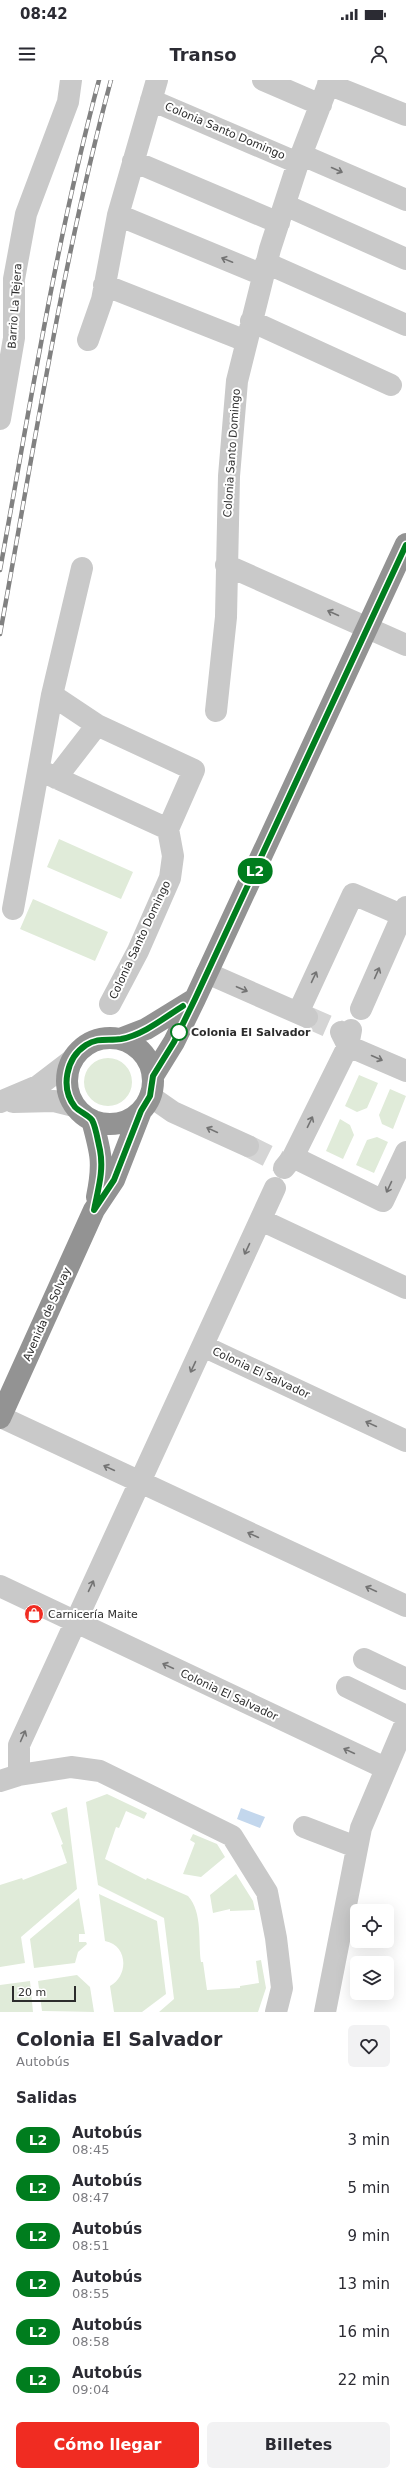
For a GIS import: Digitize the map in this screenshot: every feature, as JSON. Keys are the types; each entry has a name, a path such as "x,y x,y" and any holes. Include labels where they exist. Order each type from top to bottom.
{"highway":[{"name":"Avenida de Solvay","path":"0,1418 94,1210 114,1180 148,1094 195,999 368,629 406,544"},
{"path":"120,1039 146,1029 195,999"},
{"path":"111,1038 120,1039 132,1044 142,1052 148,1060 148,1094 123,1122 102,1123 92,1120 74,1106 68,1092 67,1078 72,1060 77,1052 93,1041 111,1038"},
{"name":"Avenida de Solvay","path":"92,1120 100,1149 102,1170 94,1210"}],"street":[{"name":"Barrio La Tejera","path":"0,419 14,338 14,279 26,214 68,102 71,80"},
{"path":"264,80 320,105"},
{"path":"329,82 406,115"},
{"name":"Colonia Santo Domingo","path":"216,711 226,617 226,565 235,399 248,331 265,269 300,159 329,82"},
{"name":"Colonia Santo Domingo","path":"88,340 102,300 118,215 154,90 300,159 406,200"},
{"path":"133,161 406,259"},
{"path":"118,215 265,269 406,324"},
{"path":"104,285 248,331 391,385"},
{"path":"226,565 406,645"},
{"path":"13,909 47,774 52,694 82,568"},
{"path":"47,774 168,829 194,770 97,725 52,694"},
{"path":"47,774 97,725"},
{"name":"Colonia Santo Domingo","path":"110,1004 138,951 170,878 173,856 168,829"},
{"path":"206,973 302,1015 353,894 405,913 361,1009"},
{"name":"Colonia El Salvador","path":"10,1778 19,1745 74,1622 264,1215 284,1168 347,1036 406,1071"},
{"path":"0,1103 38,1086 72,1060"},
{"path":"148,1094 173,1112 248,1146"},
{"path":"0,1103 31,1100 54,1101 74,1106"},
{"path":"284,1168 383,1201 406,1152"},
{"path":"264,1215 406,1273"},
{"path":"264,1215 406,1288"},
{"name":"Colonia El Salvador","path":"203,1346 406,1441"},
{"path":"0,1418 406,1606"},
{"name":"Colonia El Salvador","path":"0,1586 385,1768"},
{"path":"364,1659 406,1679"},
{"path":"348,1687 406,1716"},
{"path":"325,2012 356,1847 361,1828 385,1768 406,1722"},
{"path":"10,1778 72,1767 100,1771 232,1836 267,1892 276,1938 282,1988 276,2012"},
{"path":"304,1827 356,1847"}],"green space":[{"path":"59,839 133,872 121,899 47,867"},
{"path":"33,899 108,932 95,961 20,929"},
{"path":"103,1058 113,1058 122,1062 128,1068 132,1077 132,1087 128,1096 122,1102 113,1106 103,1106 94,1102 88,1096 84,1087 84,1077 88,1068 94,1062"},
{"path":"359,1075 378,1083 367,1108 357,1112 345,1106"},
{"path":"390,1089 406,1096 393,1129 382,1124 379,1115"},
{"path":"340,1119 350,1125 354,1135 343,1159 326,1151"},
{"path":"377,1137 388,1142 374,1173 356,1165 367,1140"},
{"path":"107,1794 147,1813 144,1819 126,1811 119,1828 116,1827 105,1859 146,1880 147,1878 188,1896 193,1903 198,1919 201,1962 203,1962 207,1990 240,1988 240,1986 259,1983 256,1961 261,1960 266,1988 258,2012 159,2012 174,1999 164,1918 98,1885 86,1802"},
{"path":"67,1807 77,1889 21,1937 25,1963 0,1967 0,1885 22,1878 23,1880 67,1863 61,1845 63,1844 51,1813"},
{"path":"193,1834 217,1844 225,1857 201,1877 183,1874 195,1843 190,1840"},
{"path":"236,1874 253,1901 255,1910 230,1911 230,1909 213,1913 210,1895"},
{"path":"99,1894 157,1921 166,1994 142,2012 114,2012 110,1986 120,1975 123,1968 123,1961 122,1954 118,1948 105,1941"},
{"path":"79,1898 85,1934 79,1934 79,1942 86,1942 87,1944 78,1952 75,1963 34,1968 30,1939"},
{"path":"77,1975 90,1987 94,2012 42,2011 38,1981"},
{"path":"30,1981 33,2012 0,2012 0,1985"}],"water":[{"path":"241,1808 265,1817 260,1828 237,1819"}],"tunnel":[{"path":"307,1017 341,1032"},
{"path":"248,1146 280,1162"}],"railway":[{"path":"0,570 33,385 57,263 99,80"},
{"path":"0,634 63,286 111,80"}],"bus line":[{"name":"L2","path":"183,1006 146,1029 120,1039 111,1038 93,1041 77,1052 68,1069 67,1088 70,1097 74,1106 82,1114 92,1120 100,1149 102,1170 94,1210 114,1180 128,1140 141,1111 147,1104 150,1096 153,1076 174,1042 195,999 406,545"}],"place":[{"name":"Colonia El Salvador","path":"179,1032"},
{"name":"Carnicería Maite","path":"34,1614"}]}
